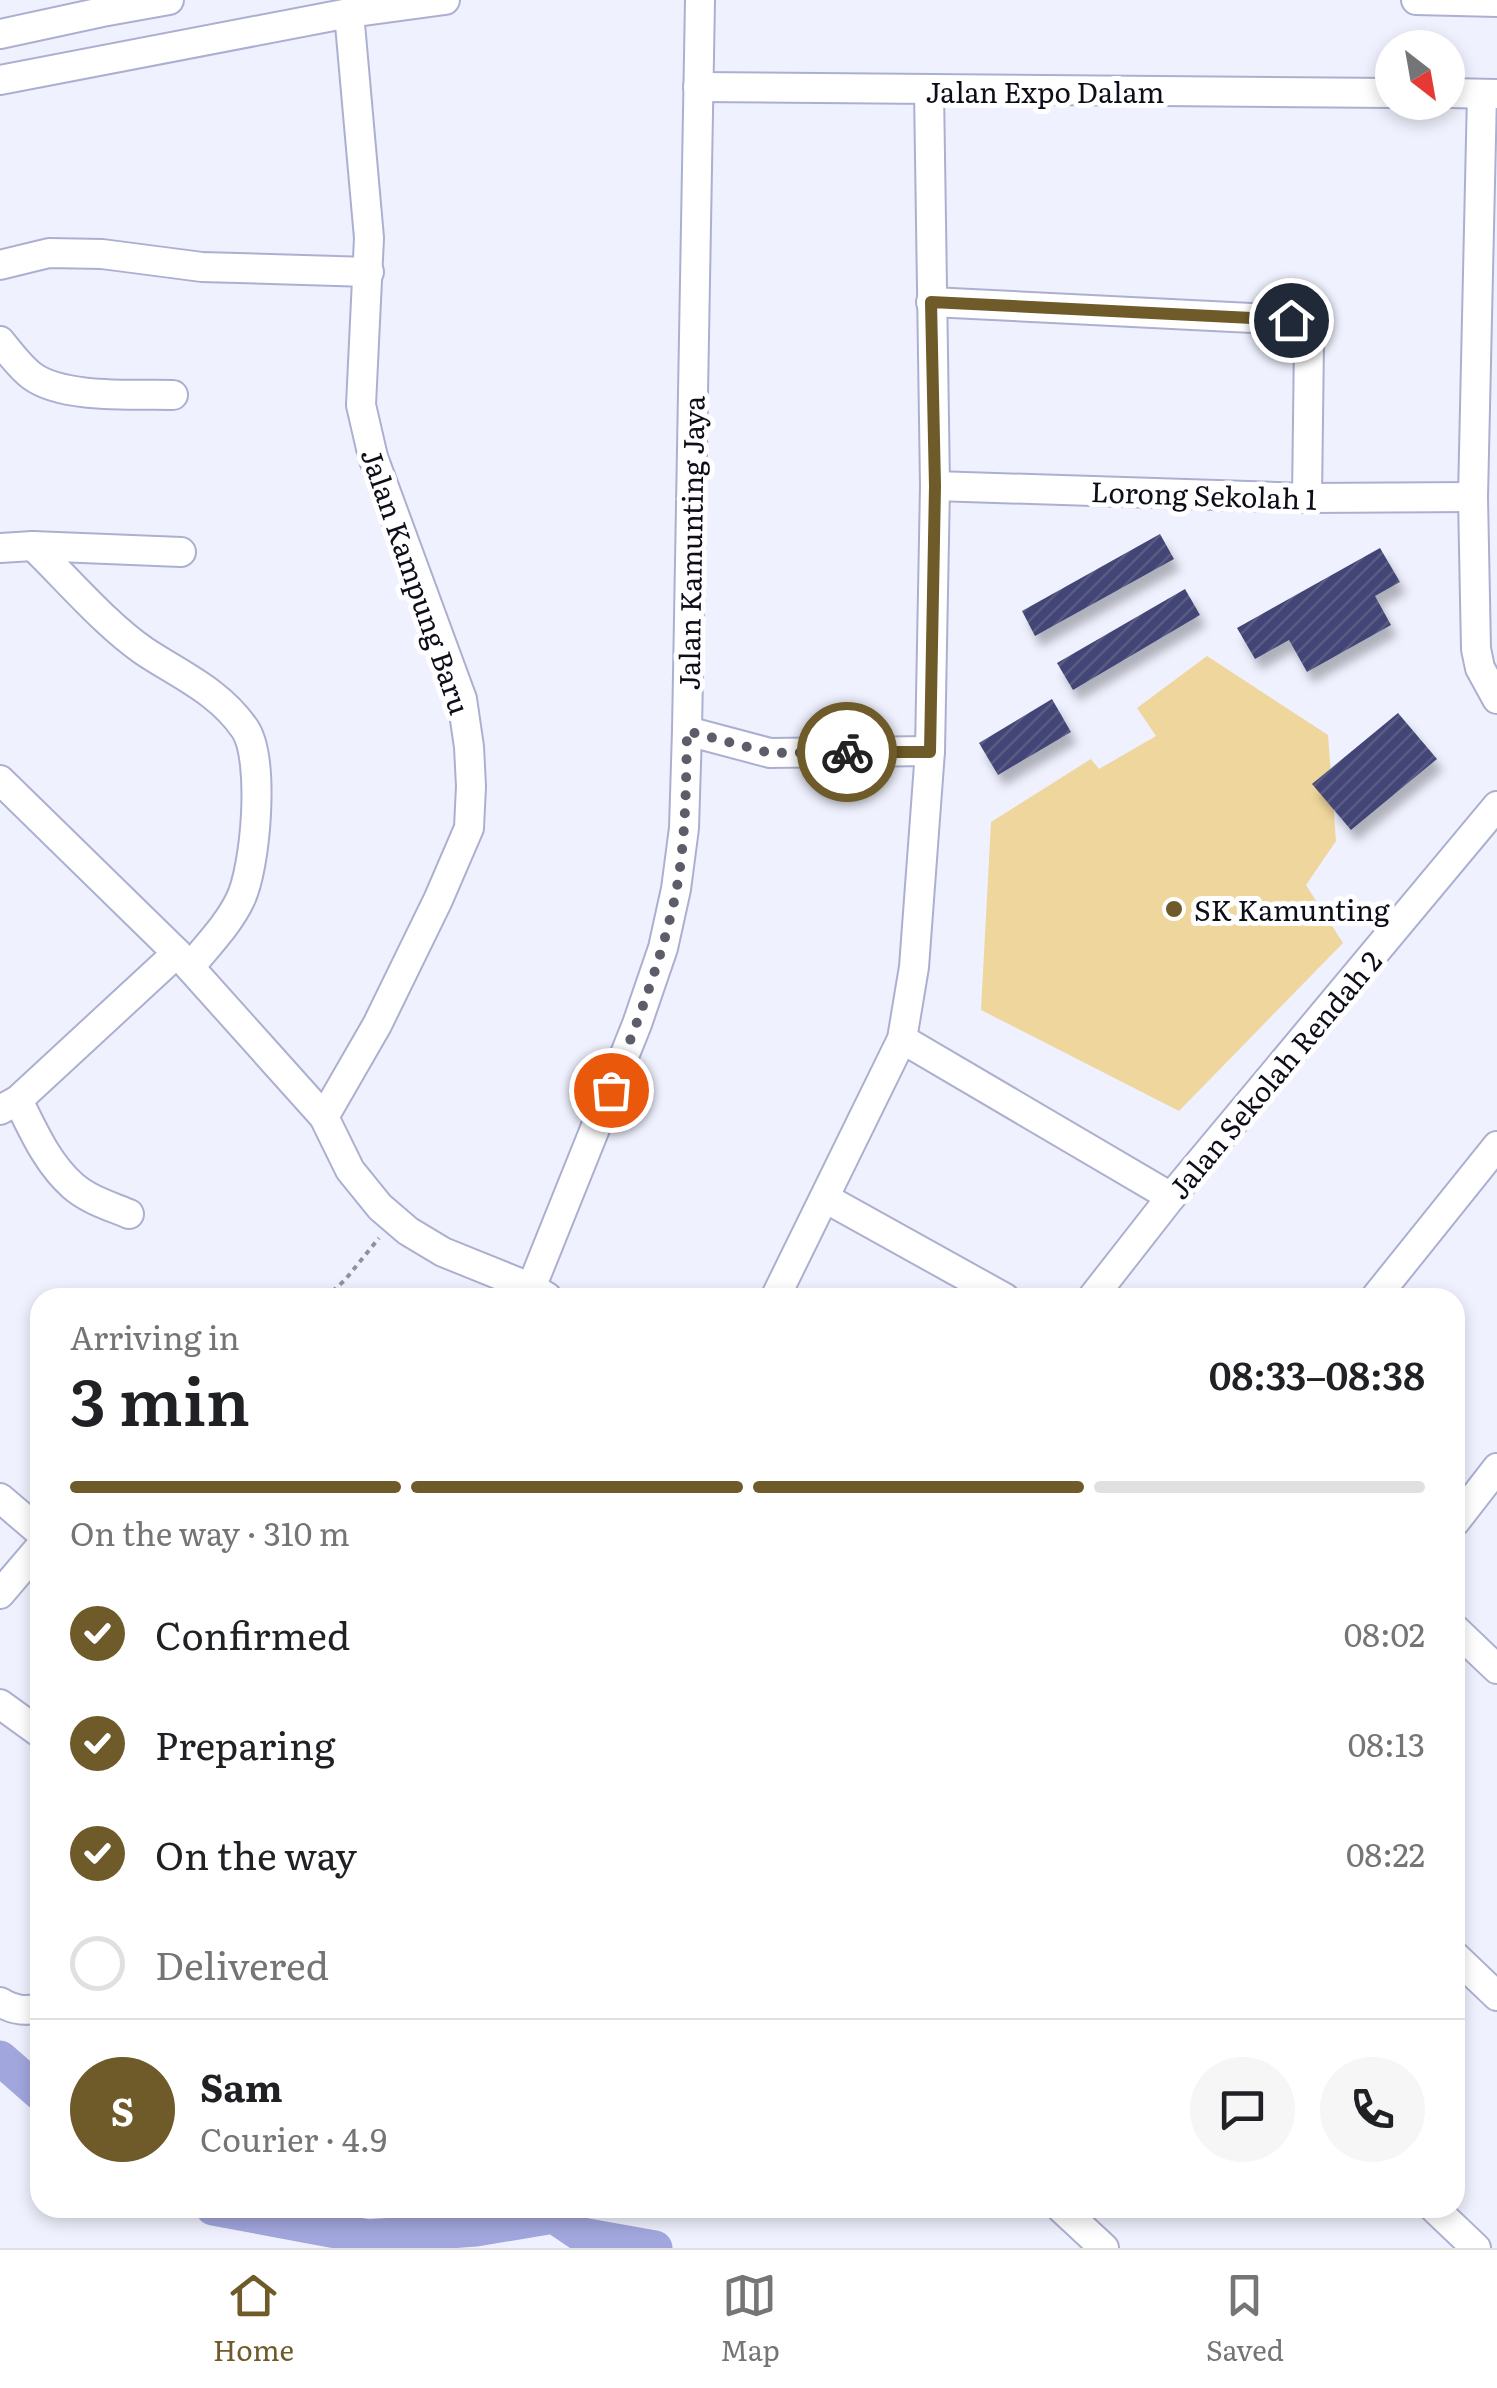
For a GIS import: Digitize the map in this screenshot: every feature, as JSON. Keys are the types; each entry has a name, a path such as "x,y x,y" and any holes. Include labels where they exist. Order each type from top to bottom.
{"street":[{"path":"0,34 101,6 168,0"},
{"path":"0,80 348,13 444,0"},
{"name":"Jalan Kamunting Jaya","path":"537,1288 662,948 676,889 684,828 700,0"},
{"path":"1416,0 1497,2"},
{"path":"101,6 108,57"},
{"name":"Jalan Kampung Baru","path":"324,1117 378,1025 438,900 469,828 470,814 469,747 462,699 374,457 361,405 369,238 348,13"},
{"name":"Jalan Expo Dalam","path":"698,87 1375,93"},
{"path":"780,1288 902,1039 914,966 930,752 935,486 929,90"},
{"path":"1489,94 1488,309 1473,497 1476,649 1480,668 1497,699"},
{"path":"0,265 49,253 102,254 202,266 368,272"},
{"path":"931,302 1291,320 1309,341 1307,498"},
{"path":"0,341 32,376 58,388 173,395"},
{"name":"Lorong Sekolah 1","path":"935,486 1307,498 1473,497"},
{"path":"33,546 142,650 204,687 229,709 248,734 255,758 249,871 243,896 233,912 184,960 9,1105 72,1186 93,1200 129,1214"},
{"path":"0,548 181,552"},
{"path":"687,731 770,753 930,752"},
{"path":"0,780 184,960 324,1117 350,1170 380,1207 408,1231 443,1252 522,1288"},
{"name":"Jalan Sekolah Rendah 2","path":"1100,1288 1497,806"},
{"path":"902,1039 1171,1197"},
{"path":"1383,1288 1497,1146"},
{"path":"825,1198 986,1288"},
{"path":"1465,1509 1497,1468"},
{"path":"0,1498 30,1524"},
{"path":"0,1594 30,1559"},
{"path":"1465,1638 1497,1669"},
{"path":"0,1704 30,1726"},
{"path":"1465,1966 1497,1996"},
{"path":"0,2002 9,2008 30,2010"},
{"path":"1072,2218 1104,2248"},
{"path":"1444,2218 1476,2248"}],"path":[{"path":"337,1288 394,1219"}],"shaded area":[{"path":"1207,656 1328,735 1336,841 1306,885 1343,943 1179,1111 981,1010 991,822 1091,759 1099,769 1156,736 1137,708"}],"building":[{"path":"1160,534 1174,559 1035,636 1022,611"},
{"path":"1380,548 1400,582 1375,596 1391,625 1307,672 1289,640 1255,659 1237,628"},
{"path":"1185,589 1200,615 1073,690 1057,663"},
{"path":"1052,699 1071,732 998,775 979,743"},
{"path":"1398,713 1437,759 1351,830 1312,784"}],"waterway":[{"path":"0,2058 30,2084"},
{"path":"266,2218 368,2237 476,2229 542,2218"},
{"path":"557,2218 582,2235 655,2248"}],"way so far":[{"path":"611,1090 662,948 676,889 684,828 687,731 770,753 847,752"}],"place":[{"name":"SK Kamunting","path":"1174,909"}],"route":[{"path":"847,752 930,752 935,486 931,302 1291,320"}]}
